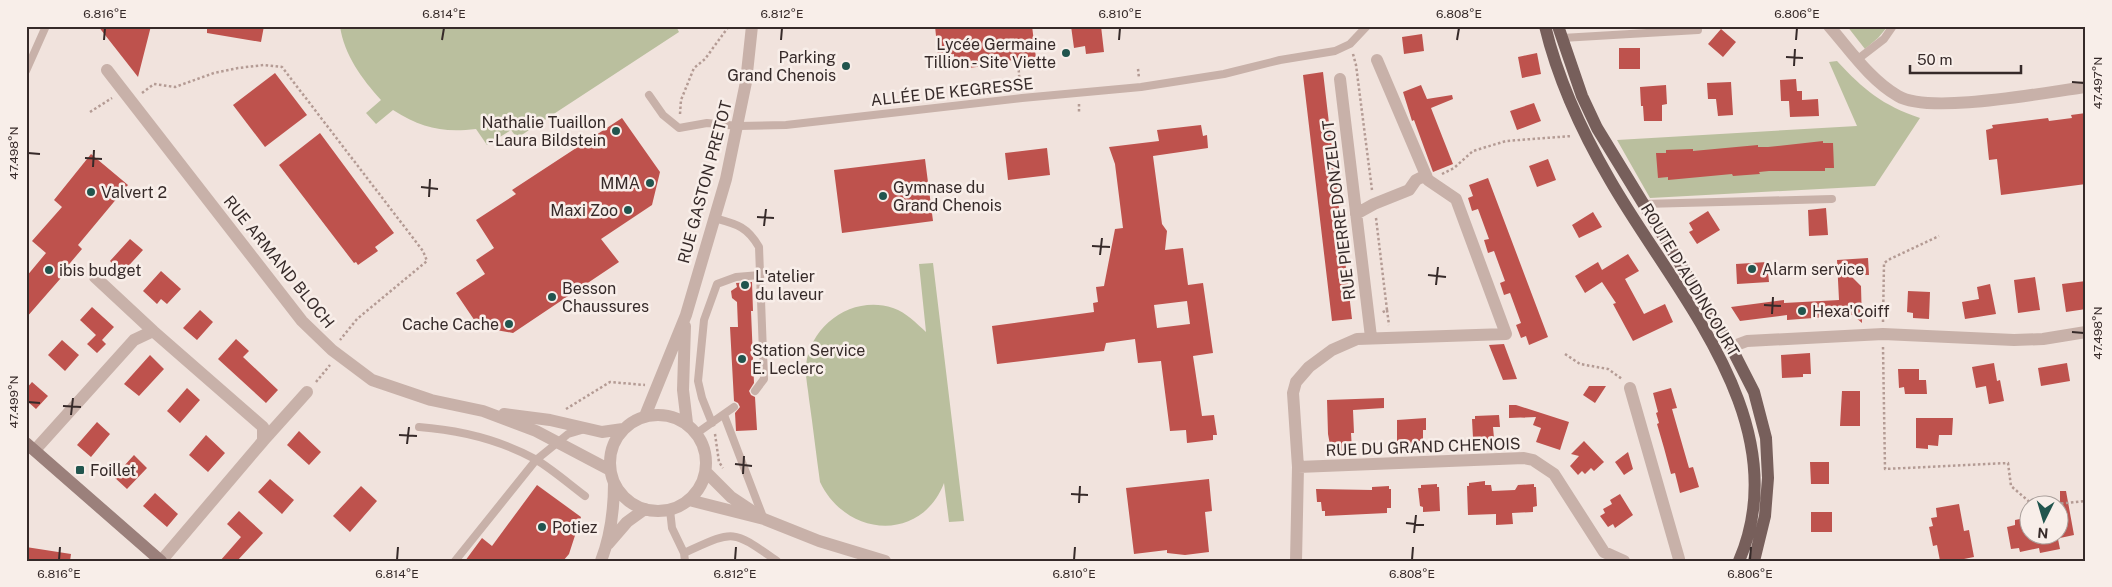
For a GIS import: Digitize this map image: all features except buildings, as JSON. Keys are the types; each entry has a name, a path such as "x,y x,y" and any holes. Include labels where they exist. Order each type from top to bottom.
{"main road":[{"name":"ROUTE D'AUDINCOURT","path":"1545,26 1570,101 1585,134 1610,180 1716,351 1738,395 1748,430 1756,471 1754,508 1746,544 1739,561"},
{"name":"ROUTE D'AUDINCOURT","path":"1560,32 1582,96 1597,128 1731,347 1754,392 1766,438 1768,478 1765,516 1754,561"},
{"path":"30,446 161,561"}],"street":[{"name":"RUE GASTON PRETOT","path":"645,416 686,315 714,218 738,126 746,82 752,26"},
{"path":"1829,26 1882,85 1900,98 1932,104 1978,101 2086,87"},
{"path":"1296,561 1298,467 1294,393 1296,382 1309,368 1332,350 1357,339 1371,337 1506,334 1456,199 1427,178 1377,60"},
{"name":"RUE ARMAND BLOCH","path":"107,70 133,100 328,355 372,380 431,400 483,411 558,441 610,470"},
{"name":"RUE PIERRE DONZELOT","path":"1340,79 1371,337"},
{"path":"1356,214 1374,204 1409,190 1416,180 1427,178"},
{"path":"95,278 263,427 263,441"},
{"name":"RUE GASTON PRETOT","path":"686,315 683,390 687,423"},
{"path":"30,446 134,340 153,330"},
{"path":"1731,347 1748,341 1883,334 2014,340 2086,332"},
{"path":"1630,388 1680,560"},
{"path":"161,561 307,392"},
{"path":"483,411 550,420 602,432 622,429"},
{"path":"659,414 674,416 687,423 705,427 706,472 700,488 689,500 670,510 653,511 632,504 622,495 614,483 610,470 610,455 614,441 622,429 633,421 645,416 659,414"},
{"name":"RUE DU GRAND CHENOIS","path":"1298,467 1524,458 1533,460 1554,474 1604,552 1624,561"},
{"path":"706,472 720,487 764,519"},
{"path":"601,561 608,544 614,514 614,483"},
{"path":"689,500 764,519 828,544 885,561"},
{"path":"608,544 627,522 645,509"}],"lane":[{"path":"26,71 46,26"},
{"path":"1858,59 1884,38 1893,26"},
{"name":"ALLÉE DE KEGRESSE","path":"679,128 707,123 738,126 786,125 1022,98 1141,87 1224,74 1280,60 1335,51 1350,44 1367,27"},
{"name":"ROUTE D'AUDINCOURT","path":"1560,32 1698,30"},
{"path":"649,95 663,115 679,128"},
{"name":"ROUTE D'AUDINCOURT","path":"1643,204 1832,199"},
{"path":"714,218 739,225 753,236 759,247 764,379 755,391"},
{"path":"734,407 705,427 698,381 704,320 717,284 736,277 760,275"},
{"path":"724,415 764,519"},
{"path":"419,427 441,429 503,444 536,460 585,496"},
{"path":"455,561 536,460 568,434 587,429"},
{"path":"670,510 672,528 685,557 731,534 744,538 777,561"}],"path":[{"path":"679,128 681,100 694,68 705,59 729,26"},
{"path":"1350,44 1356,65 1386,310 1368,320"},
{"path":"1018,60 1018,83 1022,98"},
{"path":"154,84 175,87 214,73 238,68 264,65 282,67 423,252 427,261 357,319 328,355 330,366 337,370"},
{"path":"90,112 112,98 119,99"},
{"path":"1427,178 1454,168 1473,151 1506,141 1565,138 1585,134"},
{"path":"1939,236 1890,258 1884,263 1885,469 2008,463 2011,486 2020,494"},
{"path":"1565,354 1580,364 1608,369 1620,376 1630,388"},
{"path":"325,372 330,366"},
{"path":"550,420 610,382 658,386"},
{"path":"705,427 716,435 719,462 728,477 720,487"},
{"path":"2070,503 2086,501"}],"green space":[{"path":"340,26 676,26 679,32 517,138 511,130 487,145 476,129 453,130 433,128 413,121 393,110 376,124 366,113 381,100 367,84 350,57 345,47"},
{"path":"1847,26 1888,26 1865,49"},
{"path":"1837,61 1865,88 1884,102 1920,118 1875,186 1650,198 1617,140 1857,126 1829,62"},
{"path":"933,263 964,521 949,522 944,483 933,502 919,516 902,524 883,526 865,522 847,514 832,500 820,482 806,378 806,365 816,337 825,326 836,316 863,306 878,305 898,310 911,318 926,332 919,264"}],"place":[{"name":"Lycée Germaine Tillion - Site Viette","path":"1066,53"},
{"name":"Parking Grand Chenois","path":"846,66"},
{"name":"Nathalie Tuaillon - Laura Bildstein","path":"616,131"},
{"name":"MMA","path":"650,183"},
{"name":"Valvert 2","path":"91,192"},
{"name":"Gymnase du Grand Chenois","path":"883,196"},
{"name":"Maxi Zoo","path":"628,210"},
{"name":"Alarm service","path":"1752,269"},
{"name":"ibis budget","path":"49,270"},
{"name":"L'atelier du laveur","path":"745,285"},
{"name":"Besson Chaussures","path":"552,297"},
{"name":"Hexa'Coiff","path":"1802,311"},
{"name":"Cache Cache","path":"509,324"},
{"name":"Station Service E. Leclerc","path":"742,359"},
{"name":"Foillet","path":"80,470"},
{"name":"Potiez","path":"542,527"}]}
